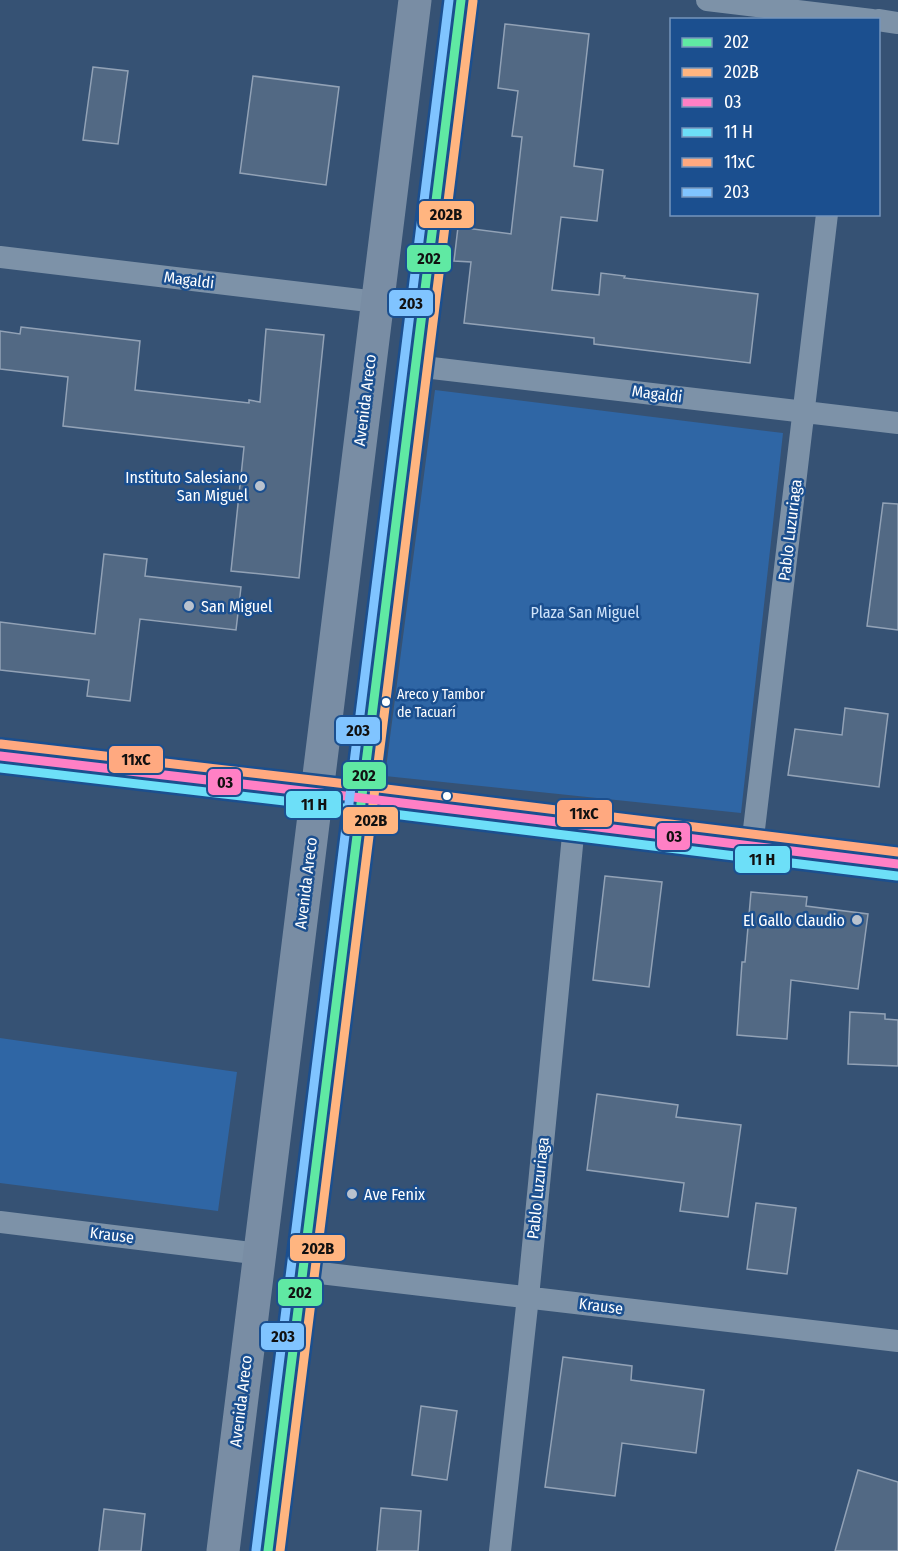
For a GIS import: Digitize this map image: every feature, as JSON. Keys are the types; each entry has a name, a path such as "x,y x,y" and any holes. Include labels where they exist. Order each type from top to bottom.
{"main road":[{"name":"Avenida Areco","path":"223,1551 415,0"},
{"path":"268,1551 461,0"},
{"path":"0,756 898,864"}],"street":[{"path":"707,0 857,14"},
{"path":"880,20 898,22"},
{"name":"Pablo Luzuriaga","path":"752,846 827,216"},
{"name":"Magaldi","path":"0,257 377,302"},
{"name":"Magaldi","path":"415,366 898,423"},
{"name":"Pablo Luzuriaga","path":"500,1551 528,1297 574,825"},
{"name":"Krause","path":"0,1222 260,1254"},
{"name":"Krause","path":"303,1271 898,1341"}],"green space":[{"name":"Plaza San Miguel","path":"435,390 783,433 741,813 385,776"},
{"path":"0,1038 237,1072 218,1211 0,1183"}],"building":[{"path":"505,24 589,34 574,166 603,170 597,221 561,217 552,290 599,295 601,273 625,276 624,278 758,294 750,363 594,344 594,338 464,323 471,262 454,261 458,227 511,234 522,137 512,136 518,91 498,88"},
{"path":"93,67 128,71 118,144 83,140"},
{"path":"253,76 339,87 326,185 240,173"},
{"path":"21,327 140,341 135,390 249,403 249,400 260,402 266,329 324,335 299,578 231,571 244,447 63,426 68,377 0,369 0,331 20,334"},
{"path":"883,503 898,504 898,630 867,626"},
{"path":"104,554 147,559 145,576 241,587 236,630 140,619 130,701 87,696 89,680 0,670 0,622 95,634"},
{"path":"845,708 888,714 879,787 788,775 795,729 842,735"},
{"path":"605,876 662,882 649,987 593,980"},
{"path":"751,892 807,897 806,906 868,914 858,989 791,980 787,1039 737,1035 742,962 745,962"},
{"path":"850,1012 885,1014 885,1019 898,1020 898,1066 848,1064"},
{"path":"597,1094 678,1105 676,1117 741,1125 728,1217 680,1211 684,1183 587,1170"},
{"path":"756,1203 796,1208 787,1274 747,1269"},
{"path":"563,1357 632,1366 631,1380 704,1390 696,1453 622,1443 615,1496 545,1487"},
{"path":"421,1406 457,1411 447,1480 412,1475"},
{"path":"858,1470 898,1482 898,1551 835,1551"},
{"path":"381,1508 421,1511 418,1551 377,1551"},
{"path":"104,1509 145,1514 141,1551 99,1551"}],"transit line":[{"name":"203","path":"256,1550 449,0"},
{"name":"202","path":"268,1551 461,0"},
{"name":"202B","path":"280,1551 473,1"},
{"name":"11xC","path":"1,744 898,852"},
{"name":"03","path":"0,756 898,864"},
{"path":"0,768 897,876"}],"place":[{"name":"Instituto Salesiano San Miguel","path":"260,486"},
{"name":"San Miguel","path":"189,606"},
{"name":"Areco y Tambor de Tacuarí","path":"386,702"},
{"name":"El Gallo Claudio","path":"857,920"},
{"name":"Ave Fenix","path":"352,1194"}]}
